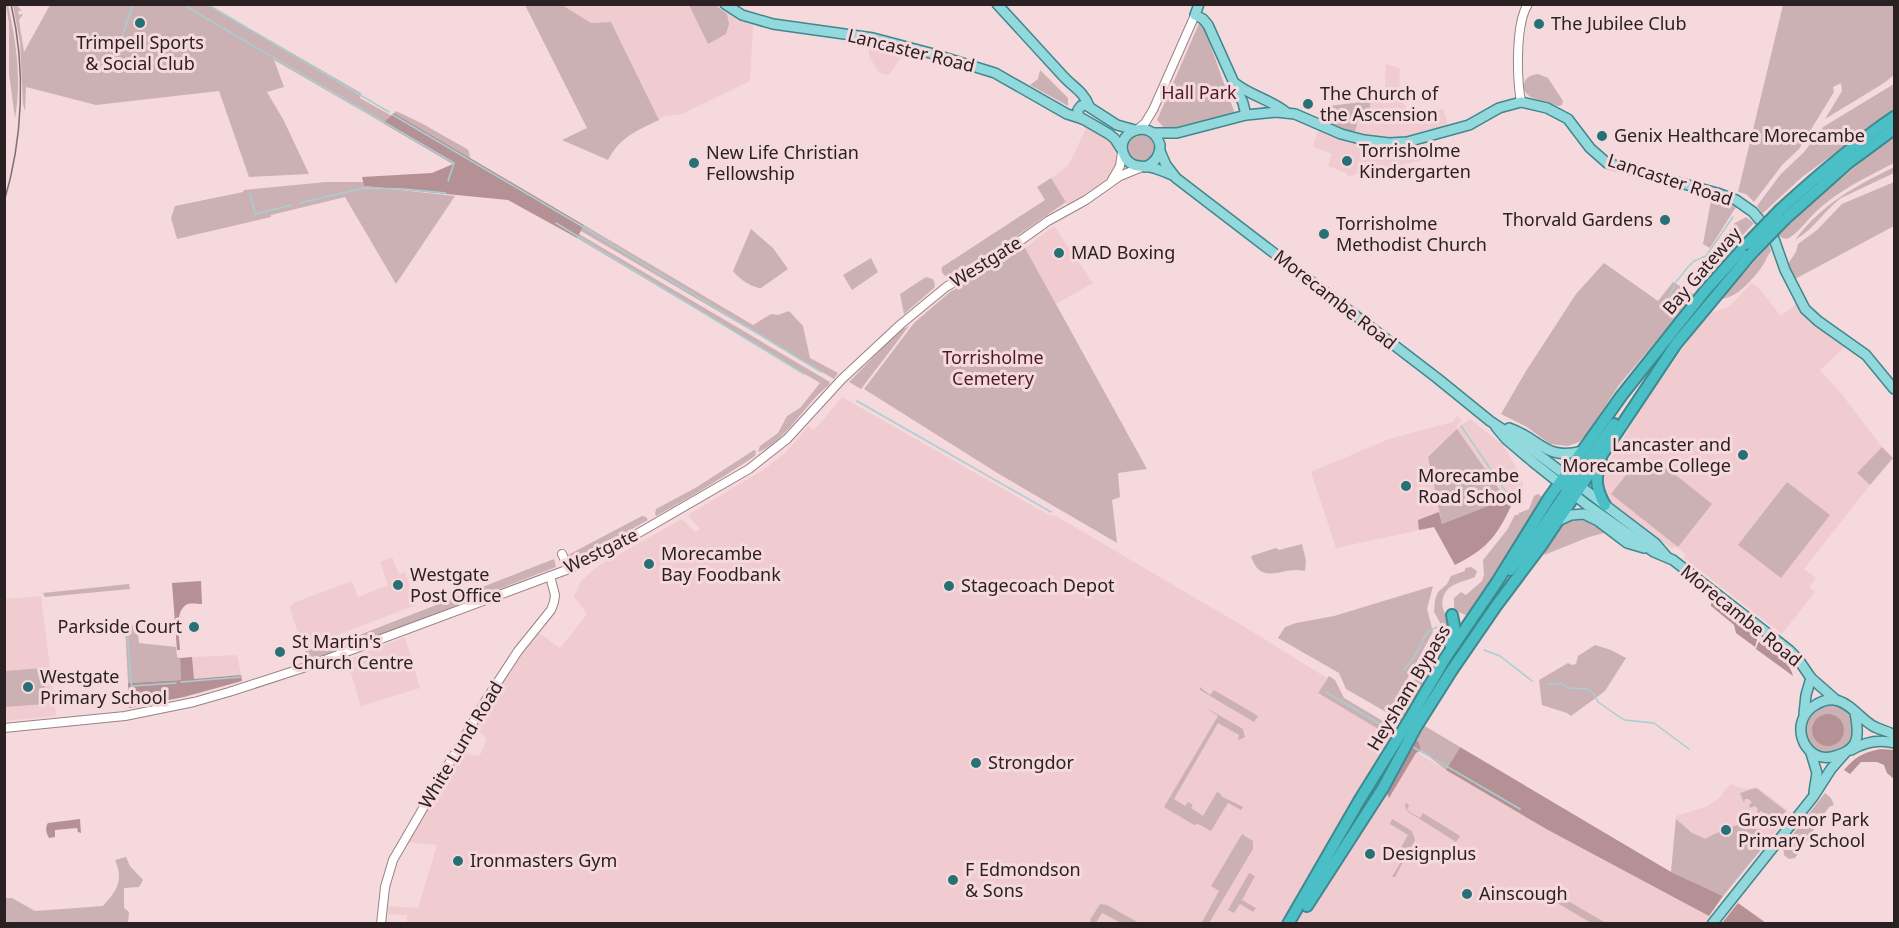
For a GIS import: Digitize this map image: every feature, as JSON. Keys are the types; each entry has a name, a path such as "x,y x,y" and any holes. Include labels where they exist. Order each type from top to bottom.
{"highway":[{"name":"Bay Gateway","path":"1570,485 1582,451 1622,395 1705,291 1828,166 1894,117"},
{"name":"Bay Gateway","path":"1782,214 1894,129"},
{"name":"Bay Gateway","path":"1570,485 1619,428 1687,329 1748,249"},
{"path":"1570,485 1640,387 1652,378"},
{"path":"1605,505 1599,492 1597,474 1615,443 1619,428"},
{"name":"Heysham Bypass","path":"1409,731 1558,521 1570,485"},
{"name":"Heysham Bypass","path":"1296,924 1375,800 1431,681 1497,582 1526,552 1570,485"},
{"path":"1467,626 1476,624 1503,591 1517,578"},
{"path":"1431,681 1436,666 1455,631 1452,615"},
{"path":"1467,626 1472,631 1473,639"},
{"path":"1288,924 1359,801 1364,795 1372,792 1409,731"},
{"path":"1334,846 1348,832 1365,803 1370,799 1375,800"}],"main road":[{"name":"Lancaster Road","path":"725,4 742,15 773,24 873,38 979,67 1002,76 1070,115 1083,119 1113,137 1122,150"},
{"path":"997,4 1083,94 1084,107 1092,112 1089,118 1083,119"},
{"path":"1199,4 1195,15 1206,21 1234,82 1246,115"},
{"path":"1234,82 1255,96 1277,104 1287,113"},
{"name":"Lancaster Road","path":"1521,102 1547,108 1564,117 1607,164 1736,200 1759,218 1773,236 1785,270 1805,309 1866,355 1894,389"},
{"path":"1186,131 1167,141 1155,162 1145,167 1127,161 1122,150 1127,135 1137,130 1144,129 1153,133 1170,134 1246,115 1269,112 1287,113 1316,122 1341,134 1364,140 1389,143 1423,139 1468,125 1499,108 1521,102"},
{"name":"Lancaster Road","path":"1056,107 1070,110 1084,107 1122,127 1137,130"},
{"path":"1153,133 1159,141 1160,151"},
{"name":"Morecambe Road","path":"1160,151 1166,165 1176,178"},
{"name":"Morecambe Road","path":"1145,167 1161,170 1176,178 1495,424 1654,552 1667,557"},
{"path":"1495,424 1527,435 1556,454 1582,451"},
{"name":"Morecambe Road","path":"1570,485 1605,505 1655,543 1667,557 1789,650 1811,678 1836,700"},
{"path":"1558,521 1571,515 1584,514 1598,521 1628,543 1654,552"},
{"name":"Morecambe Road","path":"1804,714 1811,678"},
{"path":"1813,797 1817,773 1816,765 1801,731 1801,719 1804,714 1821,702 1836,700 1875,727 1894,735"},
{"path":"1713,922 1813,797 1827,773 1856,743 1858,734 1855,713"},
{"path":"1810,751 1825,758 1876,741 1894,743"}],"street":[{"path":"1521,102 1519,36 1527,5"},
{"path":"1137,130 1154,110 1195,15"},
{"path":"1153,133 1154,110"},
{"name":"Westgate","path":"1105,187 1119,168 1122,150"},
{"name":"Westgate","path":"4,728 125,716 212,697 293,671 550,576 631,538 750,469 788,439 842,379 946,287 1003,254 1048,221 1124,174 1145,167"},
{"path":"561,554 569,568"},
{"name":"White Lund Road","path":"381,924 385,886 393,860 486,699 518,651 551,610 555,598 550,576"}],"shaded area":[{"path":"562,5 720,5 753,26 750,81 682,114 662,117 659,120 611,22 591,23"},
{"path":"869,43 905,51 889,75 879,73 869,56"},
{"path":"1386,64 1400,68 1399,99 1406,106 1406,118 1443,109 1450,131 1432,138 1436,156 1406,164 1362,171 1349,177 1346,173 1328,166 1332,154 1313,147 1318,130 1358,143 1354,133 1358,121 1370,116 1370,101 1384,103"},
{"path":"394,113 584,225 577,238 508,200 364,186 362,177 432,173 453,164 383,123"},
{"path":"1087,127 1113,143 1117,161 1112,173 1102,184 1068,206 1051,178 1068,166"},
{"path":"1054,226 1093,283 1056,304 1025,248"},
{"name":"Lancaster and Morecambe College","path":"1751,283 1758,287 1781,316 1797,303 1810,319 1846,346 1820,370 1882,447 1857,473 1870,485 1804,569 1816,578 1809,587 1815,592 1782,634 1684,558 1683,552 1676,547 1672,549 1608,500 1604,490 1604,477 1608,463 1646,401 1698,327 1710,313 1732,304"},
{"path":"842,397 1049,515 1056,516 1248,629 1327,678 1318,693 1388,735 1411,745 1421,755 1548,830 1709,916 1703,924 407,924 407,915 388,914 388,906 418,908 437,845 405,842 461,752 476,756 481,753 487,738 471,726 501,680 539,633 560,648 587,614 574,596 581,581 598,566 682,519 695,532 700,529 688,515 763,470 784,454 809,426 813,430 818,426"},
{"name":"Morecambe Road School","path":"1457,416 1462,420 1457,428 1470,419 1504,446 1523,483 1523,495 1511,506 1494,536 1484,548 1455,565 1434,527 1336,548 1311,472 1389,439 1452,422"},
{"path":"1506,499 1511,506 1495,534 1482,548 1455,565 1434,527 1419,530 1418,520 1439,512 1442,524"},
{"path":"392,557 399,574 405,572 416,605 327,639 303,642 300,640 290,608 293,603 352,581 358,597 388,585 380,562"},
{"path":"201,581 202,604 188,604 180,612 178,625 180,650 177,650 172,583"},
{"name":"Westgate Primary School","path":"41,596 56,716 5,721 5,599"},
{"path":"1713,600 1758,636 1755,647 1736,633 1734,625 1711,606"},
{"path":"405,637 420,688 361,706 347,660"},
{"path":"1762,640 1785,660 1793,676 1756,649"},
{"path":"237,655 241,675 194,679 192,657"},
{"path":"192,657 194,679 241,675 242,681 184,697 129,708 128,683 181,680 180,658"},
{"path":"1828,714 1839,719 1844,730 1839,741 1828,746 1817,741 1812,730 1817,719"},
{"path":"1414,739 1419,742 1421,750 1416,753 1389,798 1386,790"},
{"path":"1460,747 1671,872 1723,896 1709,916 1548,830 1446,770"},
{"path":"1881,749 1894,750 1894,779 1887,773 1884,765 1877,762 1861,762 1850,774 1844,770 1860,756"},
{"name":"Grosvenor Park Primary School","path":"1730,784 1745,789 1757,787 1791,813 1723,896 1671,872 1676,816 1708,806 1719,798"},
{"path":"80,819 81,833 77,828 55,830 55,837 49,838 46,830 48,823"},
{"path":"1738,903 1766,923 1722,923"}],"green space":[{"path":"6,5 8,5 16,47 18,90 15,118 9,74 9,23"},
{"path":"13,5 19,5 22,11 18,11 19,15 23,14 19,20 24,52 50,5 209,5 361,93 360,98 392,116 383,123 274,60 284,87 267,92 284,121 309,174 249,177 219,91 96,105 26,87 25,111 20,43"},
{"path":"525,5 562,5 591,23 611,22 659,120 623,140 608,160 562,140 587,128"},
{"path":"689,5 715,5 727,14 729,24 726,34 708,44"},
{"path":"1783,5 1894,5 1894,75 1825,119 1842,91 1841,83 1833,87 1834,92 1799,149 1782,165 1754,202 1746,194 1738,192"},
{"name":"Hall Park","path":"1201,19 1235,114 1167,131 1157,120"},
{"path":"1040,70 1068,98 1068,106 1030,85 1038,79"},
{"path":"1538,74 1548,78 1563,101 1562,105 1558,106 1535,99 1525,92 1525,81"},
{"path":"1894,84 1894,110 1802,177 1762,214 1757,206 1780,175 1804,152 1823,127"},
{"path":"1370,101 1370,117 1358,121 1354,134 1322,122 1328,106"},
{"path":"396,111 467,149 470,158 394,113"},
{"path":"1141,133 1151,138 1156,148 1151,158 1141,163 1131,158 1126,148 1131,138"},
{"path":"1894,138 1894,163 1829,200 1791,237 1787,239 1779,235 1835,184"},
{"path":"1894,167 1894,173 1841,198 1808,231 1795,240 1805,227 1828,206 1865,182"},
{"path":"1051,178 1066,202 1011,240 948,277 944,275 942,267 1045,200 1037,187"},
{"path":"326,182 363,182 365,186 455,196 396,284 345,197 177,239 171,218 175,206 244,190"},
{"path":"1894,182 1894,226 1795,279 1788,264 1798,244 1817,230 1842,204"},
{"path":"1712,195 1736,207 1710,248 1703,244"},
{"path":"1746,217 1754,223 1699,282 1696,280 1735,223"},
{"path":"584,225 753,325 771,314 778,315 789,311 803,326 810,358 838,373 834,379 581,231"},
{"path":"751,229 773,248 788,269 761,288 745,282 733,271"},
{"path":"579,234 830,382 829,385 778,440 758,452 760,446 778,433 787,416 800,408 820,383 577,238"},
{"path":"1769,245 1771,251 1753,278 1738,292 1721,299"},
{"name":"Torrisholme Cemetery","path":"1025,248 1147,469 1118,473 1120,497 1112,500 1117,543 999,474 864,389 914,323 950,292"},
{"path":"871,258 878,272 852,290 843,275"},
{"path":"1604,263 1658,301 1673,282 1695,295 1619,385 1587,434 1579,442 1568,446 1550,444 1527,427 1501,414 1576,294"},
{"path":"926,277 933,279 934,288 904,314 900,294"},
{"path":"909,326 861,389 849,382 899,331"},
{"path":"1457,429 1506,499 1442,524 1428,457"},
{"path":"1882,447 1893,458 1870,485 1857,473"},
{"path":"754,450 756,451 755,456 656,516 656,509 697,487"},
{"path":"1638,460 1654,473 1662,464 1712,504 1678,547 1611,494"},
{"path":"1787,482 1830,515 1781,578 1738,545"},
{"path":"1538,494 1544,498 1470,612 1465,615 1455,610 1454,598 1461,592 1466,595 1482,581 1483,560 1507,530 1515,515 1529,509 1534,496"},
{"path":"642,516 648,520 596,549 566,559 568,555"},
{"path":"1580,518 1608,532 1544,555 1556,529 1565,522"},
{"path":"1302,544 1306,561 1305,571 1267,573 1255,566 1251,556 1276,548 1279,550"},
{"path":"554,559 556,567 312,661 305,658 306,650 331,646"},
{"path":"1471,567 1477,571 1475,577 1453,585 1444,595 1442,601 1450,626 1450,636 1403,723 1398,720 1397,715 1428,653 1442,632 1442,626 1434,612 1438,592 1447,584 1451,576"},
{"path":"129,584 130,589 45,597 43,593"},
{"path":"1433,586 1427,609 1433,632 1395,701 1393,716 1346,689 1339,673 1278,638 1285,627 1296,623 1334,616"},
{"path":"137,625 139,643 176,647 177,657 180,658 181,680 128,683 125,626"},
{"path":"1595,645 1626,658 1605,691 1571,716 1542,705 1539,680 1568,663 1576,664 1578,656"},
{"path":"43,668 46,704 5,707 5,671"},
{"path":"1329,676 1335,680 1344,698 1388,724 1388,735 1318,693"},
{"path":"1200,687 1210,695 1214,690 1258,716 1254,722 1200,690"},
{"path":"1830,705 1847,712 1854,729 1847,746 1830,753 1813,746 1806,729 1813,712"},
{"path":"1205,707 1243,729 1245,737 1239,740 1239,735 1218,723 1174,799 1185,806 1188,802 1193,805 1191,808 1203,816 1217,792 1243,807 1241,810 1228,803 1211,831 1198,824 1194,825 1164,807 1218,716"},
{"path":"1423,725 1460,747 1446,770 1421,750 1419,742 1414,739"},
{"path":"1756,788 1786,811 1776,823 1761,811 1757,812 1758,809 1755,806 1750,808 1749,805 1752,802 1748,799 1745,799 1744,803 1740,793"},
{"path":"1825,793 1834,805 1829,807 1795,858 1789,859 1784,855 1783,847"},
{"path":"1406,803 1409,805 1407,810 1420,818 1423,813 1460,836 1456,842 1407,811"},
{"path":"1392,819 1412,831 1415,840 1395,877 1392,877 1403,858 1394,852 1397,847 1400,849 1408,835 1390,824"},
{"path":"1676,819 1692,833 1706,839 1721,831 1722,834 1733,830 1732,827 1749,820 1752,822 1750,824 1768,841 1723,896 1671,872"},
{"path":"1242,834 1253,841 1253,849 1209,923 1201,924 1219,891 1211,886"},
{"path":"126,857 130,866 143,880 139,887 124,888 124,908 129,912 128,923 17,924 5,921 5,898 12,898 35,911 103,906 118,885 119,874 115,860"},
{"path":"1249,873 1255,876 1242,900 1256,908 1253,912 1240,904 1234,913 1228,910"},
{"path":"1558,895 1604,922 1591,923 1554,901"},
{"path":"1100,904 1107,905 1139,923 1121,923 1102,913 1096,923 1091,923 1090,920"}],"waterway":[{"path":"111,70 133,4"},
{"path":"182,4 454,163 448,181"},
{"path":"207,4 389,112"},
{"path":"393,115 580,225 821,372"},
{"path":"300,203 364,188 446,193"},
{"path":"250,193 255,214 292,205"},
{"path":"1668,299 1676,282 1694,261 1706,256 1733,217"},
{"path":"556,223 804,374"},
{"path":"857,401 1051,512"},
{"path":"1461,426 1511,499"},
{"path":"1404,670 1415,656 1426,635 1437,627"},
{"path":"127,630 132,692"},
{"path":"1484,650 1500,656 1532,681"},
{"path":"181,682 241,677"},
{"path":"132,686 176,683"},
{"path":"1547,684 1562,684 1568,688 1588,689 1598,702 1624,720 1654,723 1689,749"},
{"path":"1326,692 1385,727"},
{"path":"132,697 133,705"},
{"path":"1411,746 1431,757"},
{"path":"1436,760 1520,809"}],"railway":[{"path":"4,202 19,129 20,103 19,53 11,4"}],"place":[{"name":"Trimpell Sports & Social Club","path":"140,23"},
{"name":"The Jubilee Club","path":"1539,24"},
{"name":"The Church of the Ascension","path":"1308,104"},
{"name":"Genix Healthcare Morecambe","path":"1602,136"},
{"name":"Torrisholme Kindergarten","path":"1347,161"},
{"name":"New Life Christian Fellowship","path":"694,163"},
{"name":"Thorvald Gardens","path":"1665,220"},
{"name":"Torrisholme Methodist Church","path":"1324,234"},
{"name":"MAD Boxing","path":"1059,253"},
{"name":"Lancaster and Morecambe College","path":"1743,455"},
{"name":"Morecambe Road School","path":"1406,486"},
{"name":"Morecambe Bay Foodbank","path":"649,564"},
{"name":"Westgate Post Office","path":"398,585"},
{"name":"Stagecoach Depot","path":"949,586"},
{"name":"Parkside Court","path":"194,627"},
{"name":"St Martin's Church Centre","path":"280,652"},
{"name":"Westgate Primary School","path":"28,687"},
{"name":"Strongdor","path":"976,763"},
{"name":"Grosvenor Park Primary School","path":"1726,830"},
{"name":"Designplus","path":"1370,854"},
{"name":"Ironmasters Gym","path":"458,861"},
{"name":"F Edmondson & Sons","path":"953,880"},
{"name":"Ainscough","path":"1467,894"}]}
